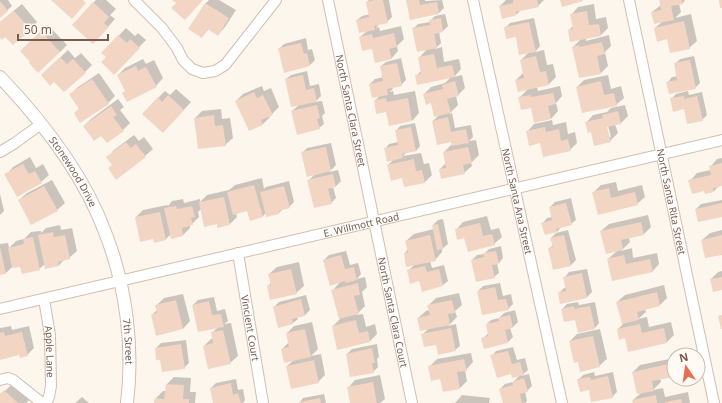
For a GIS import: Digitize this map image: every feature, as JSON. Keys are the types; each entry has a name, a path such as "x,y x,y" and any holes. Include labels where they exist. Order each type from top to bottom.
{"street":[{"path":"134,0 162,28 177,48 183,60 192,69 203,73 215,71 226,65 276,0"},
{"name":"North Santa Clara Street","path":"328,0 375,222"},
{"name":"North Santa Ana Street","path":"473,0 562,403"},
{"name":"North Santa Rita Street","path":"629,0 714,403"},
{"name":"Stonewood Drive","path":"0,77 49,134 70,165 89,198 105,232 120,281"},
{"path":"0,152 41,124"},
{"name":"E. Willmott Road","path":"0,309 722,140"},
{"name":"North Santa Clara Court","path":"375,222 412,403"},
{"name":"Vincient Court","path":"238,253 263,403"},
{"name":"7th Street","path":"120,281 124,298 128,337 129,376 127,403"},
{"name":"Apple Lane","path":"44,299 50,336 50,386 49,397 46,403"},
{"path":"0,380 8,378 13,380 42,403"}],"building":[{"path":"51,0 83,0 86,3 72,19"},
{"path":"172,0 203,0 185,20 171,8 176,3"},
{"path":"383,0 388,23 374,26 375,30 359,33 356,20 369,17 366,2"},
{"path":"406,0 419,0 420,5 437,2 439,14 410,20"},
{"path":"513,0 537,0 539,7 516,12 517,15 502,19 499,6 513,3"},
{"path":"560,0 583,0 583,1 562,7"},
{"path":"659,0 682,0 683,4 671,6 674,20 654,24 651,12 661,10"},
{"path":"719,0 722,0 722,8 720,8"},
{"path":"0,1 8,11 0,18"},
{"path":"93,2 109,17 104,23 109,27 93,44 72,25"},
{"path":"205,3 229,18 218,36 208,29 202,38 188,29"},
{"path":"14,11 31,30 13,45 5,37 2,40 0,38 0,22"},
{"path":"587,11 589,25 599,24 601,36 570,42 568,30 573,29 570,14"},
{"path":"441,18 443,32 434,34 437,48 417,52 412,28 430,25 429,20"},
{"path":"684,21 690,49 670,53 667,39 657,42 654,28"},
{"path":"529,22 536,52 519,55 516,37 506,39 504,27"},
{"path":"41,31 60,52 38,73 20,51"},
{"path":"394,33 397,47 389,49 392,59 375,63 372,49 362,51 359,37 372,34 373,38"},
{"path":"118,35 127,43 130,39 140,48 114,75 101,62 106,57 101,53"},
{"path":"602,42 605,54 597,56 601,74 579,78 572,47"},
{"path":"301,43 304,54 307,53 310,66 284,73 278,48"},
{"path":"434,54 437,68 452,65 455,77 417,85 415,75 421,74 418,57"},
{"path":"536,56 540,72 546,71 549,85 518,92 515,80 524,78 520,60"},
{"path":"60,57 67,64 73,59 86,73 64,92 54,82 50,86 41,75"},
{"path":"690,60 696,89 669,94 666,82 677,80 674,63"},
{"path":"397,63 402,86 387,89 388,95 372,98 369,84 383,81 380,66"},
{"path":"136,66 138,71 146,67 157,87 127,102 122,93 125,91 117,75"},
{"path":"303,75 306,90 314,88 317,102 291,107 285,79"},
{"path":"92,79 109,104 80,123 74,113 79,109 69,94"},
{"path":"455,81 459,96 447,99 451,113 434,117 431,103 426,105 423,94 443,89 442,85"},
{"path":"601,81 604,95 614,93 617,106 582,113 576,87"},
{"path":"254,92 257,98 263,95 273,115 261,120 263,125 249,131 235,101"},
{"path":"553,93 556,104 548,106 551,119 534,123 531,108 521,110 518,97 531,95 531,97"},
{"path":"168,95 184,110 163,133 142,114 158,97 162,102"},
{"path":"684,96 684,99 697,96 703,121 687,124 684,109 673,112 670,98"},
{"path":"386,98 387,102 408,98 412,121 389,126 386,112 376,114 374,100"},
{"path":"317,105 320,118 317,119 320,129 297,135 291,111"},
{"path":"111,106 117,115 113,117 124,131 107,143 101,136 94,141 83,126"},
{"path":"618,111 621,124 607,127 611,142 594,146 591,132 588,133 585,122 603,118 602,115"},
{"path":"214,115 215,126 223,125 226,146 198,149 194,118"},
{"path":"448,117 451,132 466,129 469,143 452,146 451,142 437,145 432,121"},
{"path":"411,127 416,151 402,154 403,158 387,162 384,148 398,145 395,130"},
{"path":"545,127 546,132 559,129 561,141 568,139 571,151 543,157 540,143 529,146 526,131"},
{"path":"126,142 131,148 136,144 146,157 116,180 108,168 112,165 106,157"},
{"path":"326,147 331,171 307,177 301,152"},
{"path":"468,147 472,163 463,165 465,174 441,179 439,169 446,168 443,152"},
{"path":"414,159 416,171 422,170 425,183 404,187 402,178 391,181 387,165"},
{"path":"722,163 722,186 713,188 714,192 705,194 704,191 692,194 688,180 711,175 709,166"},
{"path":"23,164 29,174 35,171 42,183 17,197 4,174"},
{"path":"333,174 336,187 328,189 332,204 314,208 307,180"},
{"path":"254,185 263,217 250,221 247,211 233,215 227,192"},
{"path":"44,186 58,211 31,225 18,200"},
{"path":"284,186 290,208 279,211 279,214 266,217 260,192"},
{"path":"609,188 611,198 635,192 638,205 598,215 592,192"},
{"path":"224,197 230,225 217,228 217,224 204,227 199,202"},
{"path":"566,203 572,225 556,229 557,232 545,235 541,223 552,220 549,207"},
{"path":"722,203 722,217 698,222 695,209"},
{"path":"176,206 177,209 192,206 195,217 191,218 193,225 182,228 183,236 171,239 164,208"},
{"path":"160,212 166,240 154,243 153,239 140,242 135,217"},
{"path":"641,222 644,235 621,240 623,250 606,254 600,231"},
{"path":"480,223 483,236 492,234 495,245 468,252 464,238 457,240 455,229"},
{"path":"438,224 443,249 437,250 432,225"},
{"path":"53,232 54,237 65,235 70,259 58,262 59,266 45,269 38,235"},
{"path":"430,235 436,261 406,267 404,253 408,252 405,241"},
{"path":"564,235 571,266 553,270 548,248 553,247 550,238"},
{"path":"722,235 722,255 705,258 701,240"},
{"path":"33,237 40,270 22,274 20,267 12,268 8,248 24,244 23,239"},
{"path":"0,247 6,274 0,275"},
{"path":"496,251 499,264 492,265 495,278 476,282 471,260 484,257 483,253"},
{"path":"341,255 345,269 354,267 357,280 346,283 345,281 330,286 323,260"},
{"path":"624,255 626,264 650,259 653,272 612,281 607,259"},
{"path":"425,266 427,272 439,269 443,286 422,292 419,281 410,284 407,270"},
{"path":"291,269 297,294 270,300 267,286 271,285 268,274"},
{"path":"582,273 587,298 560,304 558,292 566,291 563,277"},
{"path":"722,277 722,290 713,292 710,279"},
{"path":"358,283 360,295 354,296 359,314 339,319 331,290"},
{"path":"495,287 498,300 506,299 509,310 482,315 477,291"},
{"path":"657,292 660,306 637,312 639,320 622,324 616,302"},
{"path":"301,299 305,316 292,319 293,324 278,328 273,307"},
{"path":"176,300 183,329 156,336 151,315 157,313 155,305"},
{"path":"452,300 455,313 448,314 450,325 420,331 417,318 430,315 427,305"},
{"path":"209,301 212,315 221,314 224,327 198,332 192,305"},
{"path":"574,306 574,309 590,306 595,329 578,333 575,320 564,322 561,309"},
{"path":"510,315 513,328 505,330 508,343 484,349 481,338 488,336 486,324 499,321 498,318"},
{"path":"722,315 722,329 721,329 718,316"},
{"path":"356,320 359,333 368,331 370,342 337,350 332,326"},
{"path":"640,324 642,333 664,328 667,343 628,352 625,338 619,340 617,329"},
{"path":"451,328 456,351 438,355 436,345 424,347 421,334"},
{"path":"305,329 311,357 284,363 281,349 289,347 286,333"},
{"path":"223,330 231,364 208,369 203,346 213,343 211,332"},
{"path":"4,332 5,336 22,332 28,356 20,358 19,355 0,360 0,333"},
{"path":"593,336 600,367 580,372 578,362 574,363 569,341"},
{"path":"181,344 185,369 162,372 160,360 156,360 155,348"},
{"path":"372,348 375,363 372,363 374,373 350,377 346,354"},
{"path":"508,351 512,364 520,362 524,375 512,378 511,374 497,378 490,355"},
{"path":"464,359 467,371 457,372 460,389 443,392 440,379 431,381 428,366"},
{"path":"314,360 319,383 291,389 286,366"},
{"path":"666,365 666,378 652,381 654,391 637,394 632,372"},
{"path":"608,376 613,398 591,402 589,390 580,392 577,379 590,377 591,380"},
{"path":"524,378 528,392 520,394 522,403 503,403 499,389 513,385 512,382"},
{"path":"373,382 377,403 350,403 347,387"},
{"path":"231,383 233,395 238,393 241,403 213,403 210,388"},
{"path":"166,384 184,385 183,399 189,399 189,403 154,403 155,398 164,399"},
{"path":"4,390 18,403 0,403 0,394"},
{"path":"656,395 657,403 633,403 632,400"},
{"path":"320,398 321,403 300,403 300,402"},
{"path":"681,399 682,403 665,403 665,402"}]}
